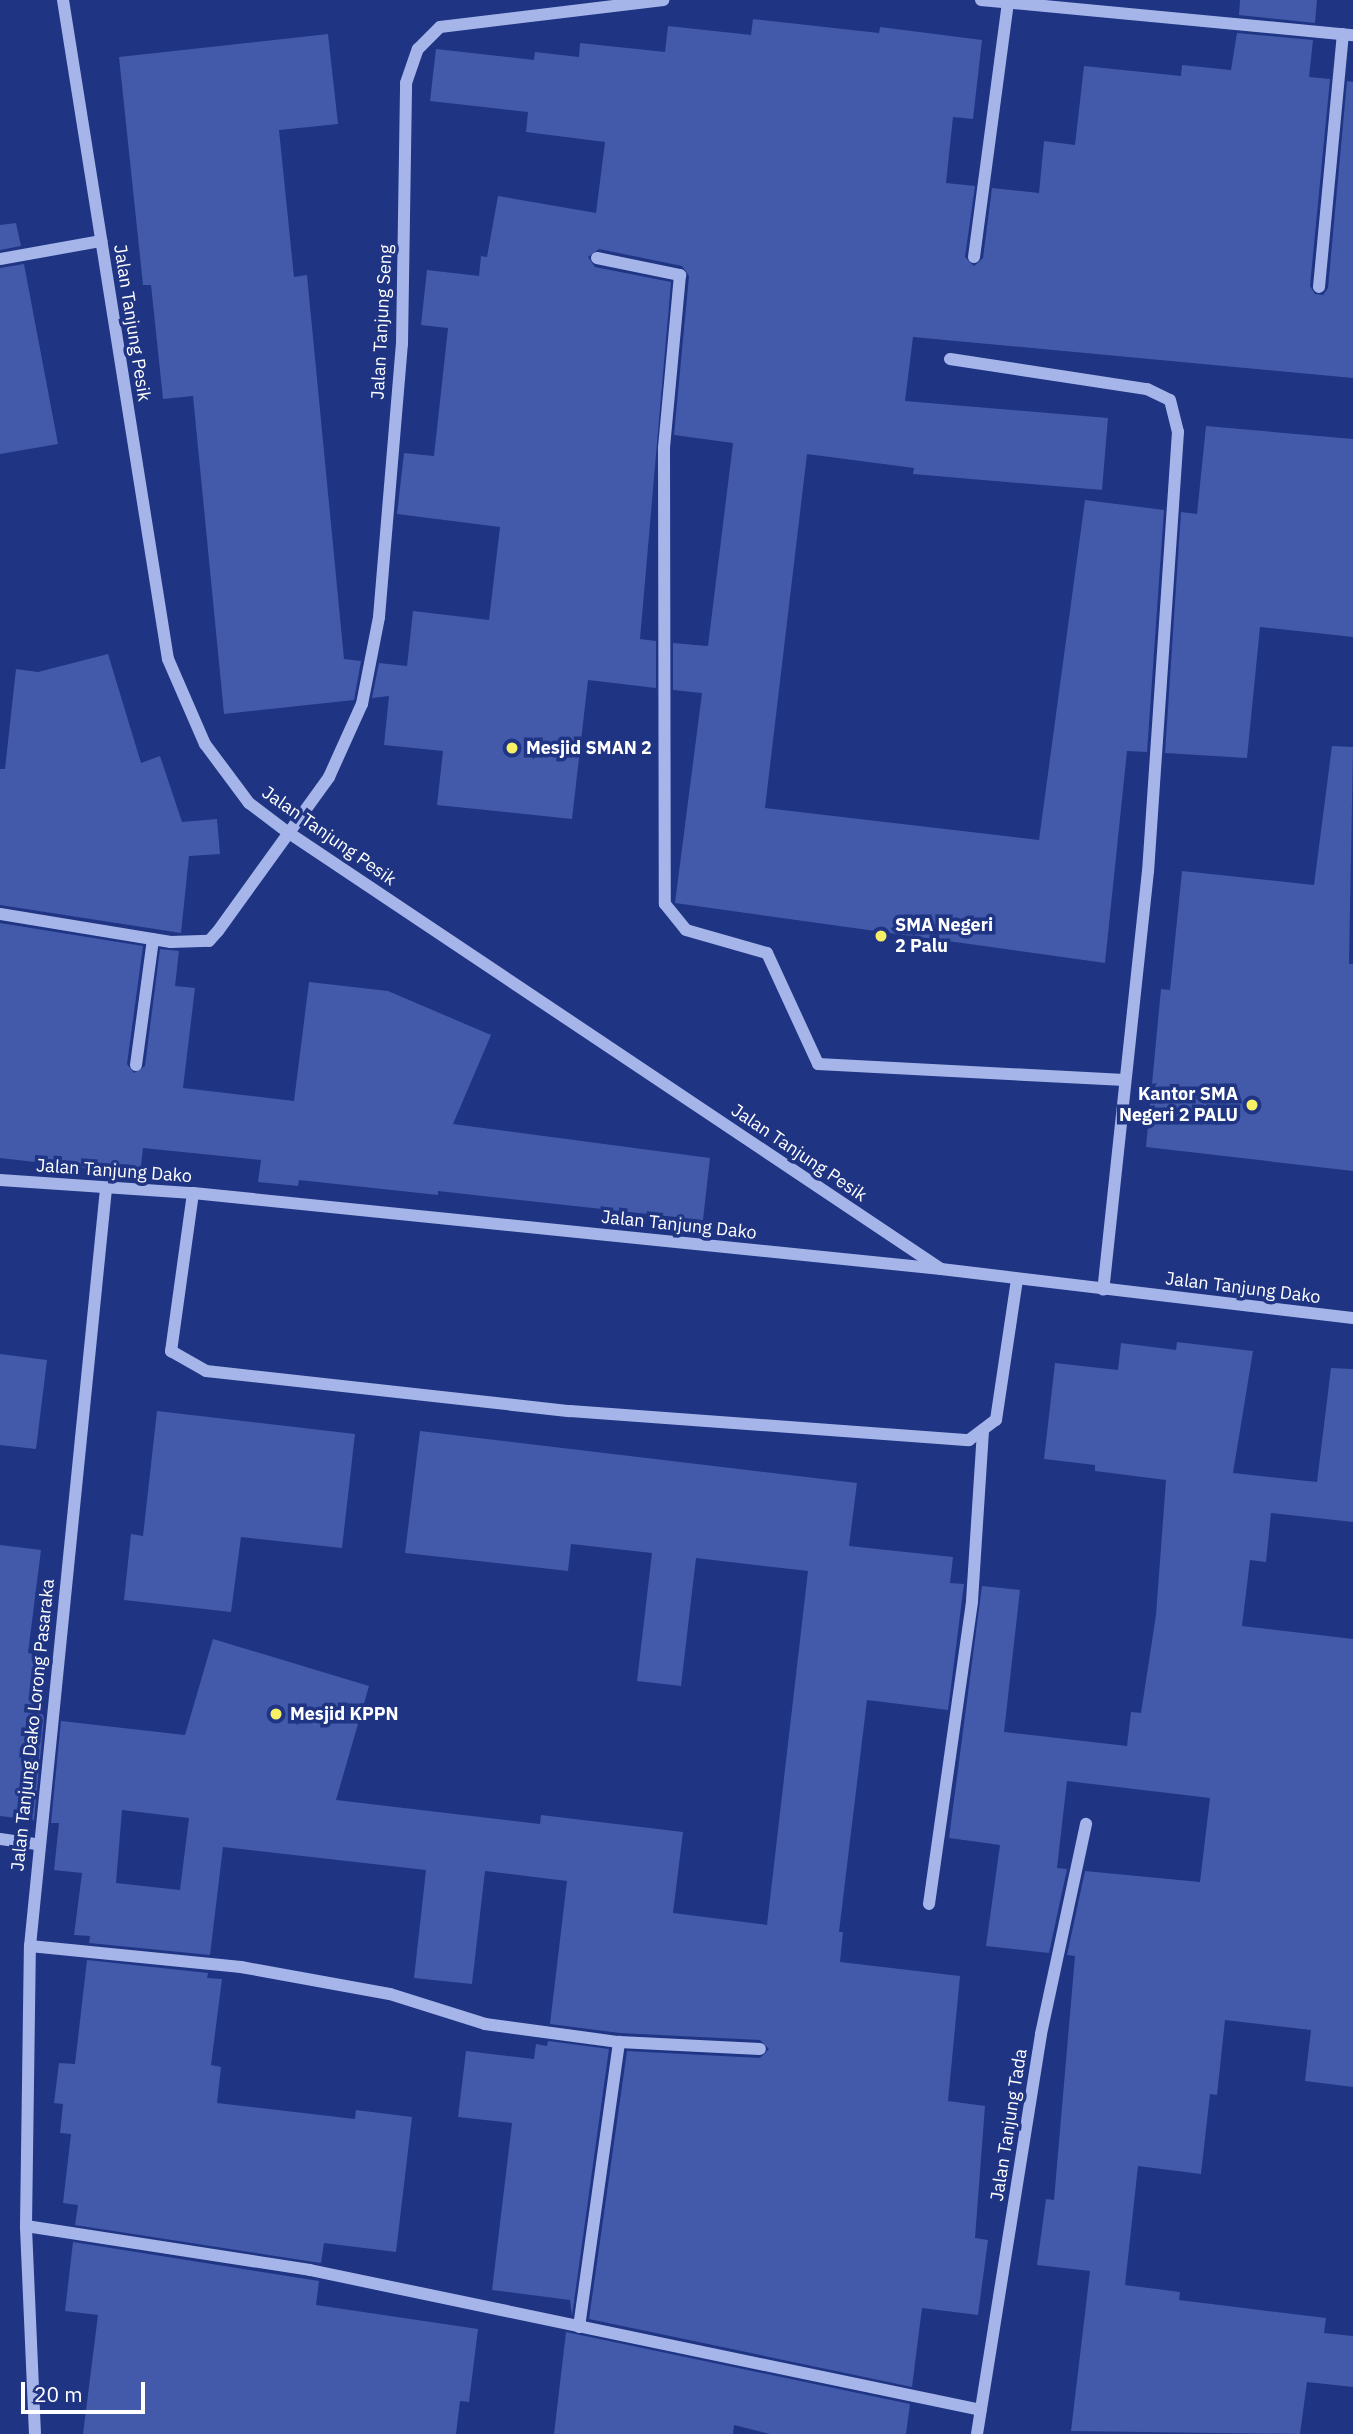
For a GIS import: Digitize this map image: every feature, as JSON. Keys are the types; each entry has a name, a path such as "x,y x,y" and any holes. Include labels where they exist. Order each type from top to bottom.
{"street":[{"name":"Jalan Tanjung Pesik","path":"63,0 168,659 205,744 249,803 286,831 941,1269"},
{"name":"Jalan Tanjung Seng","path":"153,939 209,941 286,831 329,777 362,704 379,617 402,345 406,83 418,49 440,27 663,0"},
{"path":"981,0 1022,1 1348,35 1319,287"},
{"path":"974,257 1008,2"},
{"path":"0,259 102,241"},
{"path":"597,258 680,275 664,448 665,904 686,930 767,953 818,1065 1125,1080"},
{"path":"950,359 1147,389 1170,400 1178,432 1148,871 1103,1290"},
{"path":"0,914 153,939 136,1065"},
{"name":"Jalan Tanjung Dako","path":"0,1180 193,1194 941,1269 1353,1318"},
{"name":"Jalan Tanjung Dako Lorong Pasaraka","path":"35,2434 26,2226 30,1946 37,1844 106,1189"},
{"path":"193,1194 171,1351 206,1371 570,1411 969,1440 996,1420 1017,1279"},
{"path":"929,1904 972,1601 983,1430"},
{"name":"Jalan Tanjung Tada","path":"977,2434 1041,2034 1086,1824"},
{"path":"0,1839 37,1844"},
{"path":"30,1946 241,1967 390,1994 485,2024 619,2042 760,2049"},
{"path":"579,2327 619,2042"},
{"path":"26,2226 310,2270 981,2410"}],"building":[{"path":"1240,0 1317,0 1315,23 1239,15"},
{"path":"753,19 879,33 880,27 982,40 973,119 953,117 946,183 975,186 965,257 974,266 983,258 992,188 1039,193 1044,141 1075,145 1084,66 1181,76 1182,65 1231,70 1237,33 1313,40 1309,77 1330,79 1310,286 1315,294 1323,295 1328,288 1347,81 1353,82 1353,378 913,337 905,401 1108,418 1102,490 913,474 914,468 807,454 765,808 1039,840 1085,500 1164,510 1147,752 1127,751 1105,963 675,903 702,693 673,690 673,643 708,646 733,443 674,435 689,276 682,266 599,249 588,257 595,267 671,282 640,639 656,641 656,688 588,680 572,819 437,805 443,751 384,745 389,696 372,698 379,663 407,666 413,611 489,620 500,527 397,514 404,453 434,456 448,328 421,325 427,270 479,276 481,256 487,257 498,196 596,213 605,142 526,132 528,112 430,101 436,49 534,60 535,52 579,57 580,43 665,52 668,26 751,35"},
{"path":"328,34 338,124 279,130 294,277 307,275 344,659 361,661 354,700 224,714 193,396 163,399 151,285 143,285 119,57"},
{"path":"16,223 21,246 0,250 0,225"},
{"path":"24,264 58,444 0,454 0,268"},
{"path":"1206,426 1353,439 1353,637 1260,627 1247,758 1165,753 1181,512 1197,514"},
{"path":"108,654 141,763 160,756 182,822 217,819 220,854 189,856 181,933 0,905 0,769 5,769 16,669 38,672"},
{"path":"1332,746 1353,747 1349,964 1353,964 1353,1171 1146,1147 1161,989 1170,990 1182,871 1314,885"},
{"path":"0,923 143,946 127,1064 134,1073 145,1066 160,949 179,951 175,986 195,988 183,1088 294,1101 309,982 388,991 491,1035 453,1124 710,1158 703,1220 438,1191 438,1195 299,1180 298,1186 258,1182 261,1160 143,1148 140,1174 0,1158"},
{"path":"1177,1342 1253,1351 1233,1473 1317,1482 1331,1368 1353,1369 1353,1522 1271,1513 1266,1562 1250,1560 1242,1626 1353,1639 1353,2087 1305,2081 1311,2030 1225,2020 1217,2095 1210,2094 1201,2174 1138,2166 1125,2285 1180,2292 1179,2300 1326,2318 1324,2333 1353,2336 1353,2387 1307,2382 1300,2434 1071,2431 1090,2271 1037,2265 1046,2199 1054,2200 1075,1956 1067,1955 1085,1871 1200,1882 1210,1798 1067,1781 1057,1868 1067,1869 1049,1953 986,1946 1000,1845 949,1838 982,1586 1020,1590 1004,1732 1127,1746 1131,1712 1141,1713 1156,1615 1166,1480 1095,1471 1095,1465 1044,1459 1055,1363 1118,1370 1121,1343 1176,1350"},
{"path":"0,1354 47,1360 36,1449 0,1445"},
{"path":"157,1411 355,1434 342,1548 241,1537 231,1612 124,1600 131,1534 143,1536"},
{"path":"420,1431 857,1483 849,1546 953,1557 950,1583 964,1584 948,1710 867,1700 839,1932 843,1932 840,1962 960,1976 948,2101 985,2106 975,2238 988,2240 978,2315 922,2308 912,2387 589,2319 627,2051 760,2058 769,2049 760,2040 620,2033 550,2024 567,1881 485,1871 472,1984 414,1978 426,1870 223,1847 210,1955 89,1943 90,1936 74,1935 82,1873 54,1870 59,1823 51,1823 61,1721 185,1735 213,1639 369,1686 336,1800 540,1824 541,1815 683,1832 673,1913 767,1925 808,1571 696,1558 681,1686 637,1681 652,1553 571,1544 568,1571 405,1553","holes":["122,1810 189,1818 180,1890 116,1883"]},
{"path":"0,1545 41,1550 28,1653 40,1655 33,1710 42,1712 44,1719 34,1820 0,1816"},
{"path":"87,1960 208,1973 207,1978 222,1979 211,2065 221,2067 217,2103 355,2119 356,2110 412,2117 396,2252 324,2243 321,2263 75,2225 78,2205 63,2203 71,2134 60,2133 63,2104 54,2103 59,2063 75,2064"},
{"path":"548,2041 609,2049 572,2316 570,2300 492,2290 512,2123 458,2117 466,2051 534,2059 536,2044 547,2046"},
{"path":"73,2242 319,2281 316,2305 478,2329 469,2402 460,2401 456,2434 83,2434 98,2315 65,2311"},
{"path":"566,2332 910,2404 906,2434 770,2434 734,2425 733,2434 554,2434"}],"place":[{"name":"Mesjid SMAN 2","path":"512,748"},
{"name":"SMA Negeri 2 Palu","path":"881,936"},
{"name":"Kantor SMA Negeri 2 PALU","path":"1252,1105"},
{"name":"Mesjid KPPN","path":"276,1714"}]}
